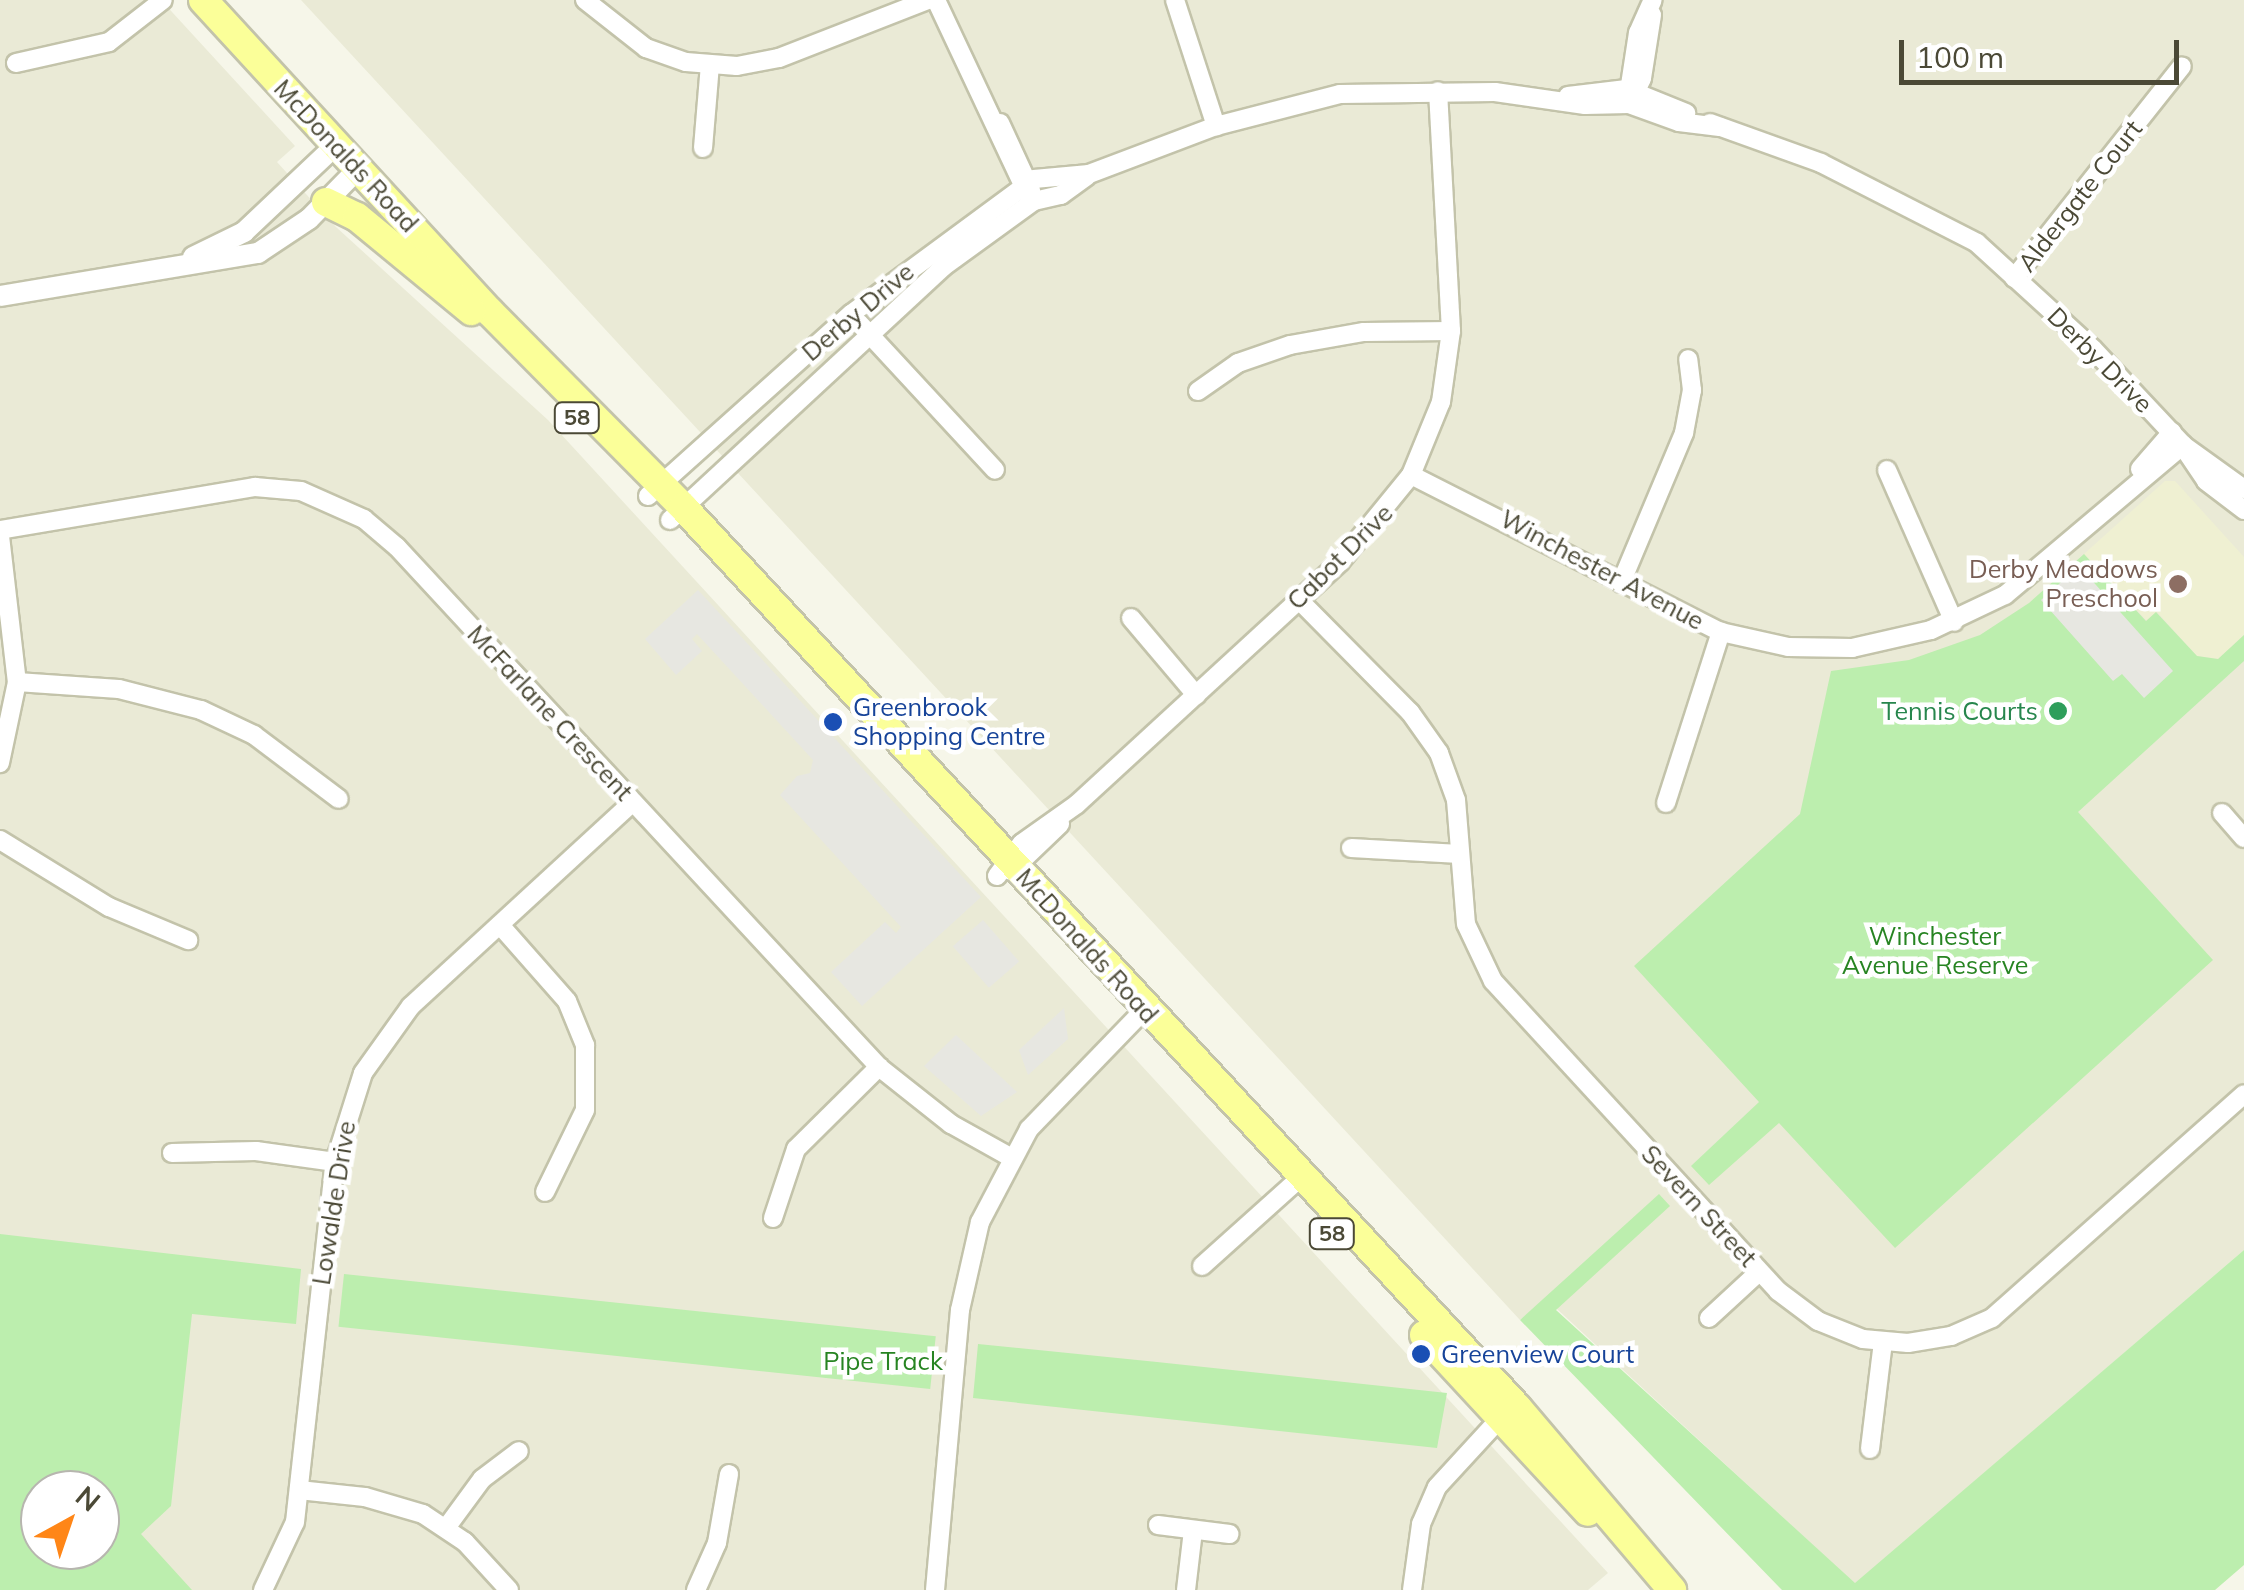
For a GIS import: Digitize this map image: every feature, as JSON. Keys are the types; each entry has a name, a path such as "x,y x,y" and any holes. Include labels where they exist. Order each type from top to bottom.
{"main road":[{"name":"McDonalds Road","path":"203,0 654,490"},
{"path":"326,202 357,217 526,357"},
{"name":"McDonalds Road","path":"490,312 526,357 677,513 1007,868 1138,1016 1670,1590"}],"street":[{"path":"16,63 109,42 162,0"},
{"path":"585,0 646,48 710,65 779,58 874,17 932,0 1034,201"},
{"path":"874,17 898,0"},
{"path":"1175,0 1216,126"},
{"path":"1631,94 1654,0"},
{"path":"703,148 710,65"},
{"name":"Aldergate Court","path":"2014,278 2182,66"},
{"name":"Derby Drive","path":"654,490 850,314 994,214 1024,183 1089,174 1216,126 1296,108 1374,96 1444,91 1557,97 1584,105 1631,94 1821,163 1922,215 2014,278 2244,504"},
{"name":"Cabot Drive","path":"1007,868 1365,538 1414,470 1441,402 1451,331 1444,91"},
{"path":"173,265 244,232 336,145"},
{"path":"0,296 258,253 326,202 358,169"},
{"name":"Derby Drive","path":"677,513 867,331 1034,201 1061,195 1089,174"},
{"path":"850,314 995,470"},
{"path":"1198,390 1238,363 1290,345 1364,332 1451,331"},
{"path":"1622,583 1677,456 1690,407 1688,360"},
{"name":"Winchester Avenue","path":"1414,470 1721,632 1788,647 1852,648 1954,622 2024,580 2177,439"},
{"path":"1887,470 1954,622"},
{"name":"McFarlane Crescent","path":"0,533 243,488 301,491 344,507 397,547 878,1067 938,1115 1010,1157"},
{"path":"0,533 16,682 0,764"},
{"name":"Severn Street","path":"1303,596 1439,754 1456,800 1466,924 1493,981 1760,1272 1818,1321 1883,1342 1951,1336 1992,1318 2244,1094"},
{"path":"1131,618 1196,695"},
{"path":"1666,803 1721,632"},
{"path":"16,682 119,689 202,710 268,745 339,799"},
{"name":"Lowalde Drive","path":"263,1590 291,1540 335,1162 352,1098 375,1052 412,1006 633,802"},
{"path":"2222,814 2244,838"},
{"path":"0,840 108,907 188,940"},
{"path":"1352,848 1460,854"},
{"path":"500,925 566,1001 585,1045 586,1110 545,1192"},
{"path":"936,1590 964,1280 980,1222 1010,1157 1064,1086 1138,1016"},
{"path":"773,1218 796,1149 878,1067"},
{"path":"172,1152 256,1151 335,1162"},
{"path":"1202,1266 1294,1183"},
{"path":"1709,1318 1760,1272"},
{"path":"1870,1449 1883,1342"},
{"path":"1412,1590 1427,1506 1456,1461 1507,1416"},
{"path":"446,1528 482,1480 520,1450"},
{"path":"696,1590 717,1543 729,1474"},
{"path":"299,1490 384,1500 446,1528 509,1590"},
{"path":"1158,1525 1229,1534"},
{"path":"1186,1590 1193,1530"}],"shaded area":[{"path":"0,0 161,0 295,146 277,162 336,227 548,420 1608,1573 1588,1590 0,1590"},
{"path":"301,0 2244,0 2244,1250 1855,1584 1545,1298 1520,1320"},
{"name":"Derby Meadows Preschool","path":"2165,481 2175,481 2244,557 2244,635 2218,659 2197,656 2157,612 2147,621 2084,554"},
{"path":"2079,566 2173,671 2144,698 2122,674 2113,681 2041,600"},
{"path":"698,590 981,897 862,1006 831,972 885,922 896,933 901,927 780,795 797,776 810,773 813,760 697,634 692,639 702,651 676,675 645,639"},
{"path":"983,920 1019,962 989,988 953,946"},
{"path":"1064,1008 1068,1039 1028,1075 1019,1050"},
{"path":"956,1035 1017,1092 981,1116 924,1066"}],"green space":[{"name":"Winchester Avenue Reserve","path":"2084,554 2146,621 2156,612 2197,656 2218,659 2244,635 2244,661 2078,812 2213,960 1895,1248 1779,1123 1709,1185 1691,1166 1759,1102 1634,966 1800,814 1831,671 1909,660 1980,635 2029,603"},
{"path":"1659,1194 1670,1206 1556,1310 1855,1583 2244,1250 2244,1565 2215,1590 1782,1590 1520,1320"},
{"path":"0,1234 301,1269 296,1324 192,1314 171,1506 141,1534 192,1590 0,1590"},
{"name":"Pipe Track","path":"344,1274 936,1336 930,1389 338,1327"},
{"path":"978,1344 1447,1393 1437,1448 973,1398"}],"place":[{"name":"Derby Meadows Preschool","path":"2178,584"},
{"name":"Tennis Courts","path":"2058,711"},
{"name":"Greenbrook Shopping Centre","path":"833,722"},
{"name":"Greenview Court","path":"1421,1354"}]}
